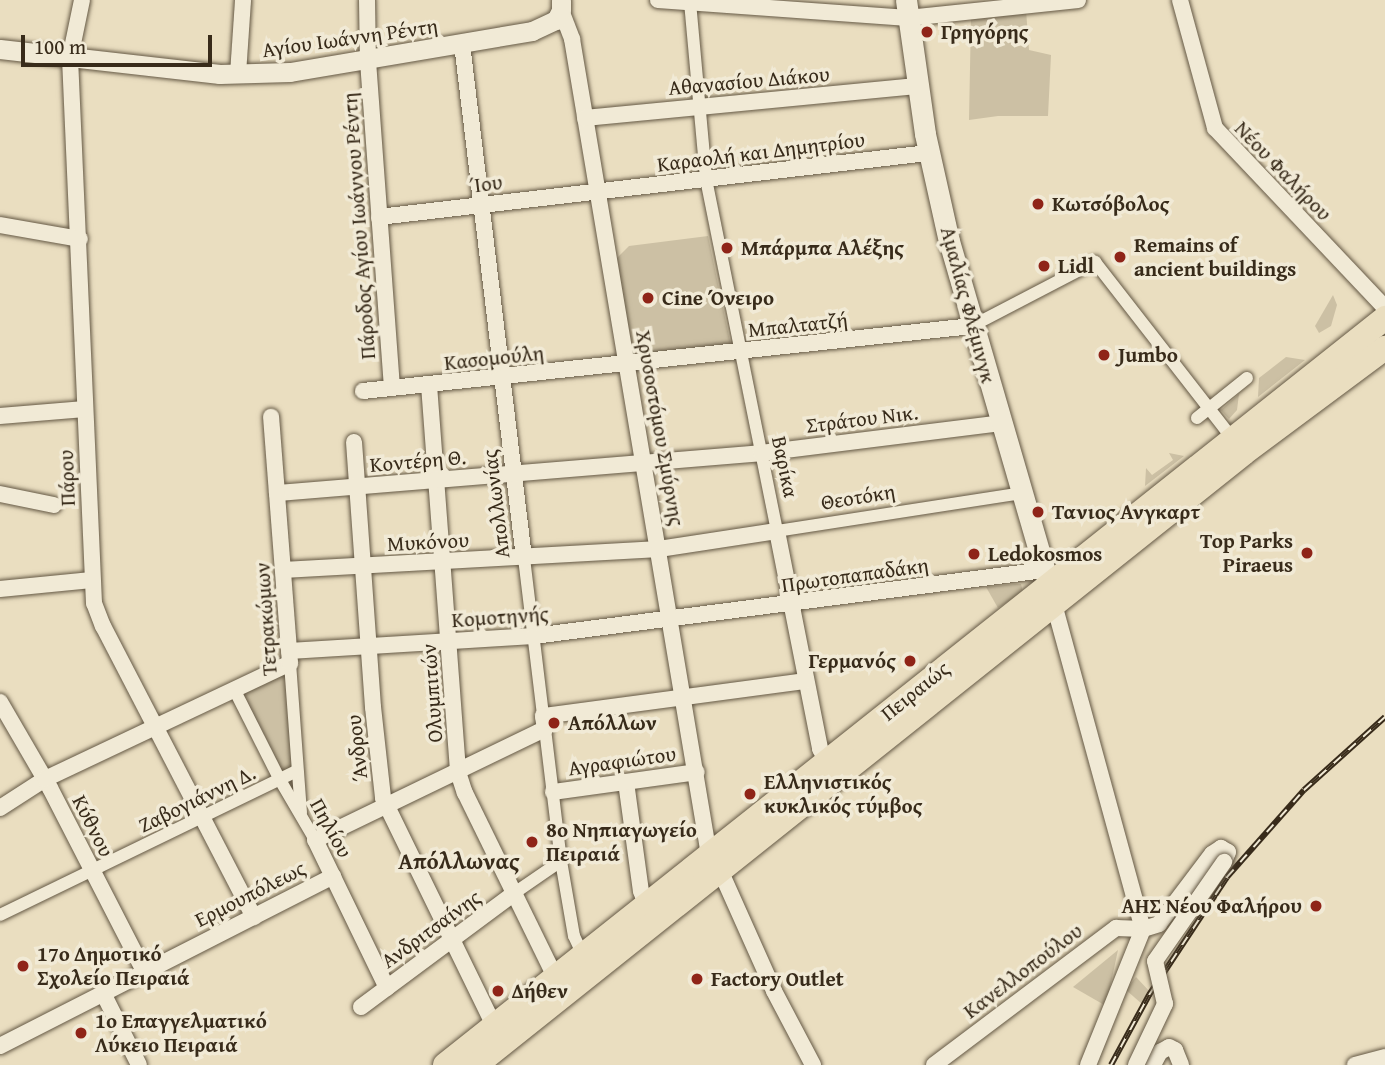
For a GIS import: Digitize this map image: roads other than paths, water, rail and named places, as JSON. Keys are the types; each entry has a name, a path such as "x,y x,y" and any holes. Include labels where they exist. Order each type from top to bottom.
{"main road":[{"name":"Αμαλίας Φλέμινγκ","path":"907,9 916,86 928,153 972,326 1049,586"},
{"name":"Πειραιώς","path":"445,1065 646,905 714,862 827,761 1385,318"},
{"name":"Πειραιώς","path":"476,1065 714,862 1049,586 1244,453 1385,348"}],"street":[{"name":"Πάρου","path":"82,0 70,58 80,239 92,580 98,615 254,917"},
{"path":"238,74 243,0"},
{"name":"Πάροδος Αγίου Ιωάννου Ρέντη","path":"367,0 368,61 392,388"},
{"path":"658,0 907,9 1078,0"},
{"name":"Νέου Φαλήρου","path":"1180,0 1215,128 1385,308"},
{"name":"Βαρίκα","path":"690,1 697,106 706,179 820,749 827,761"},
{"name":"Αγίου Ιωάννη Ρέντη","path":"0,49 238,74 290,72 368,61 532,31 556,20 561,5"},
{"name":"Χρυσοστόμου Σμύρνης","path":"561,5 572,39 714,862 774,991 813,1065"},
{"name":"Απολλωνίας","path":"463,44 480,206 552,792 574,936 583,955"},
{"name":"Αθανασίου Διάκου","path":"585,118 916,86"},
{"name":"Καραολή και Δημητρίου","path":"598,192 928,153"},
{"name":"Ίου","path":"379,218 598,192"},
{"path":"0,225 80,239"},
{"path":"972,326 1095,262 1233,439"},
{"name":"Μπαλτατζή","path":"628,365 972,326"},
{"name":"Κασομούλη","path":"363,391 628,365"},
{"path":"1197,418 1247,378"},
{"name":"Ολυμπιτών","path":"429,385 458,772 465,793 555,977"},
{"path":"0,416 85,409"},
{"name":"Τετρακώμων","path":"271,417 302,817"},
{"name":"Στράτου Νικ.","path":"645,464 761,453 1001,423"},
{"name":"Άνδρου","path":"354,442 369,646 381,782 386,805 494,1026"},
{"name":"Κοντέρη Θ.","path":"277,494 645,464"},
{"name":"Θεοτόκη","path":"659,549 1022,493"},
{"path":"0,494 54,505"},
{"name":"Μυκόνου","path":"283,570 659,549"},
{"path":"0,589 92,580"},
{"path":"1049,586 1143,929 1088,1065"},
{"name":"Πρωτοπαπαδάκη","path":"671,621 791,605 1049,586"},
{"name":"Κομοτηνής","path":"0,808 45,779 235,691 289,657 369,646 534,636 671,621"},
{"name":"Ερμουπόλεως","path":"315,840 458,772 544,723 806,681"},
{"name":"Πηλίου","path":"235,691 280,780 315,840 387,988"},
{"name":"Κύθνου","path":"0,702 45,779 144,971"},
{"name":"Ζαβογιάννη Δ.","path":"0,915 297,771"},
{"name":"Αγραφιώτου","path":"552,792 697,772"},
{"path":"626,782 641,891 646,905"},
{"path":"1136,1065 1165,1004 1155,961 1227,858 1227,849 1221,848 1212,854 1158,924 1143,929"},
{"name":"Ανδριτσαίνης","path":"361,1007 561,860"},
{"name":"Ερμουπόλεως","path":"0,1046 333,876"},
{"name":"Κανελλοπούλου","path":"934,1065 1116,928 1143,929"},
{"path":"103,993 139,1065"},
{"path":"1153,1065 1160,1052 1169,1047 1175,1050 1181,1065"},
{"path":"1359,1065 1385,1057"}],"railway":[{"path":"1111,1065 1149,995 1227,877 1304,790 1385,717"}],"place":[{"name":"Γρηγόρης","path":"927,32"},
{"name":"Κωτσόβολος","path":"1038,204"},
{"name":"Μπάρμπα Αλέξης","path":"727,248"},
{"name":"Remains of ancient buildings","path":"1120,257"},
{"name":"Lidl","path":"1044,266"},
{"name":"Cine Όνειρο","path":"648,298"},
{"name":"Jumbo","path":"1104,355"},
{"name":"Τανιος Ανγκαρτ","path":"1038,512"},
{"name":"Top Parks Piraeus","path":"1307,553"},
{"name":"Ledokosmos","path":"974,554"},
{"name":"Γερμανός","path":"910,661"},
{"name":"Απόλλων","path":"554,723"},
{"name":"Ελληνιστικός κυκλικός τύμβος","path":"750,794"},
{"name":"8ο Νηπιαγωγείο Πειραιά","path":"532,842"},
{"name":"ΑΗΣ Νέου Φαλήρου","path":"1316,906"},
{"name":"17ο Δημοτικό Σχολείο Πειραιά","path":"23,966"},
{"name":"Factory Outlet","path":"697,979"},
{"name":"Δήθεν","path":"498,991"},
{"name":"1ο Επαγγελματικό Λύκειο Πειραιά","path":"81,1033"}],"district":[{"name":"Απόλλωνας","path":"459,861"}]}
